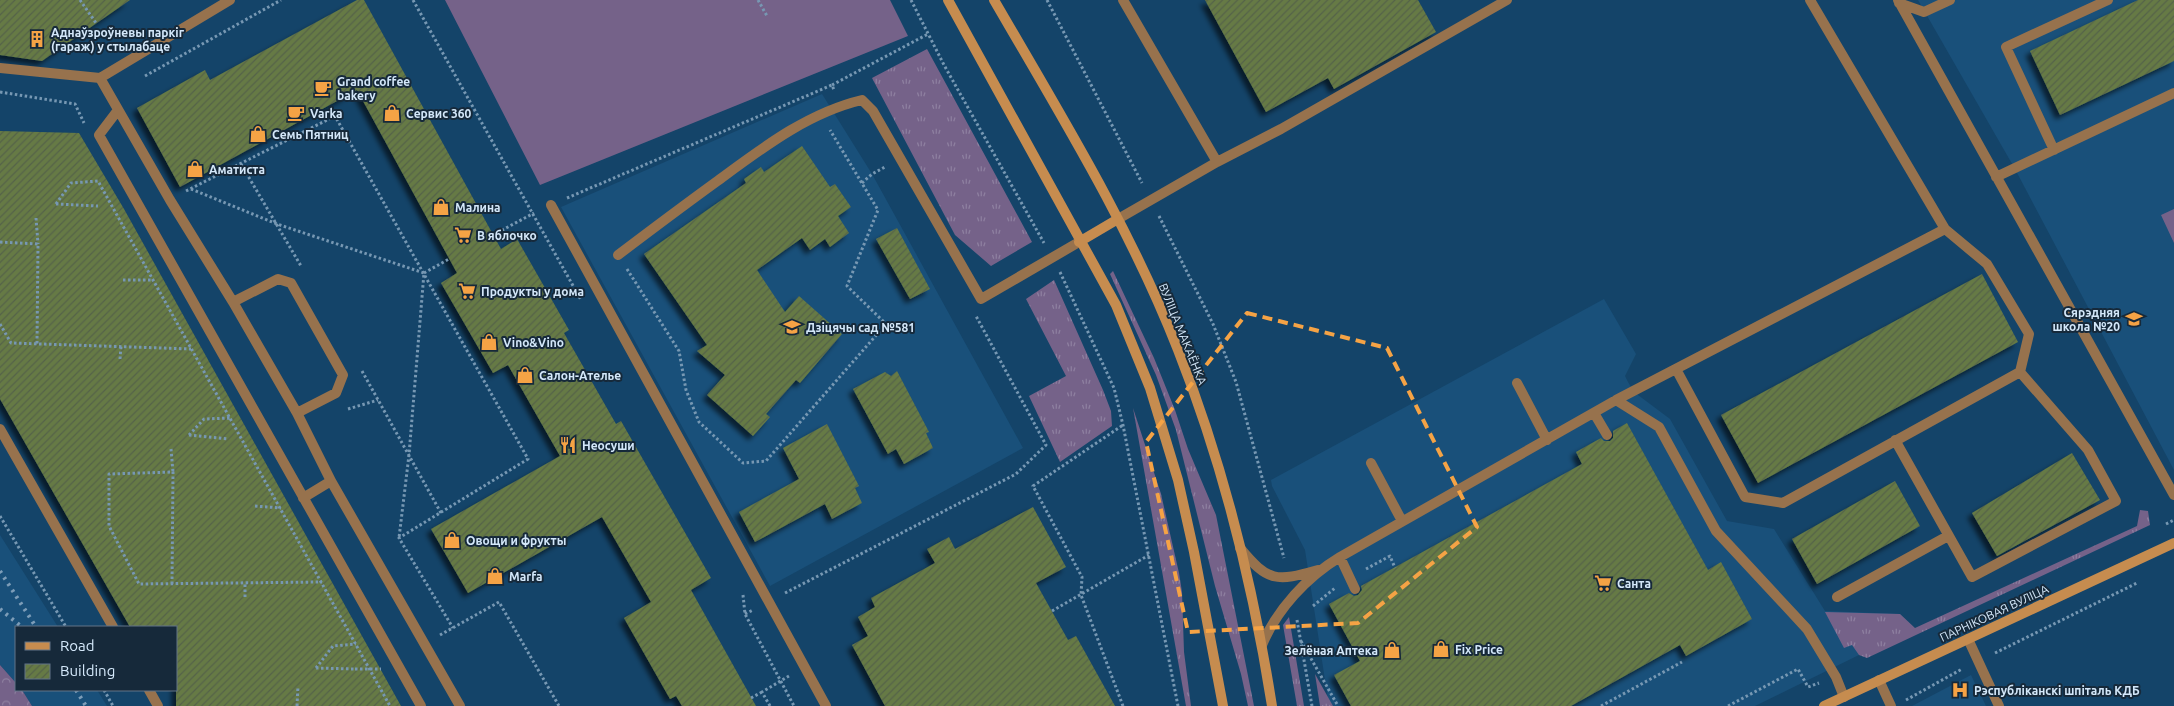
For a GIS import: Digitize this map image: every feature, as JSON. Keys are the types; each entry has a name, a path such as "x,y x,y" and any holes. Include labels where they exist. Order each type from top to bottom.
{"street":[{"path":"948,0 993,79 1079,242 1116,306 1150,388 1178,480 1223,706"},
{"name":"ВУЛІЦА МАКАЁНКА","path":"994,0 1118,219 1178,349 1206,427 1240,548 1262,645 1272,706"},
{"path":"1079,242 1118,219"},
{"name":"ПАРНІКОВАЯ ВУЛІЦА","path":"1824,706 2174,543"}],"lane":[{"path":"0,68 100,78 230,0"},
{"path":"1123,0 1217,162"},
{"path":"1118,219 1217,162 1281,129 1507,0"},
{"path":"1676,369 1746,498 1782,503 2020,372 2029,334 1987,264 1945,229 1810,0"},
{"path":"1899,2 1924,12 1950,0"},
{"path":"2054,150 2006,47 2108,0"},
{"path":"1899,2 2174,495"},
{"path":"100,78 170,200 233,302 297,413 300,423 331,481 460,706"},
{"path":"1996,177 2174,93"},
{"path":"618,255 768,144 820,114 841,105 862,100 873,111 981,299 1079,242"},
{"path":"118,110 99,135 421,706"},
{"path":"551,205 826,706"},
{"path":"1240,548 1264,573 1289,578 1318,570 1616,400 1945,229"},
{"path":"233,302 278,279 291,284 342,375 336,393 297,413"},
{"path":"1895,440 1972,577 2116,501 2088,450 2020,372"},
{"path":"1517,383 1547,440"},
{"path":"1616,400 1659,427 1716,531 1798,616 1808,629 1836,677 1844,697"},
{"path":"1594,413 1607,435"},
{"path":"0,429 112,626"},
{"path":"1371,463 1402,521"},
{"path":"303,498 331,481"},
{"path":"1837,597 1948,536"},
{"path":"1340,557 1355,589"},
{"path":"1262,645 1270,626 1318,570"},
{"path":"1968,639 1999,706"},
{"path":"1879,680 1891,706"},
{"path":"150,691 158,706"}],"path":[{"path":"80,0 96,23"},
{"path":"138,79 282,0"},
{"path":"758,0 767,16"},
{"path":"911,0 1052,257 1114,388 1123,425 1178,706"},
{"path":"1047,0 1214,324 1236,382 1289,578"},
{"path":"493,235 551,205 832,85 928,34"},
{"path":"832,85 841,105"},
{"path":"0,92 75,104"},
{"path":"618,255 679,351 686,390 699,422 743,463 766,461 886,324 847,286 878,210 820,114"},
{"path":"170,200 335,116 528,459 399,538"},
{"path":"862,182 872,174"},
{"path":"98,206 56,204 72,183 98,181 390,706"},
{"path":"191,189 277,224 424,274 449,260"},
{"path":"36,218 38,244 37,344"},
{"path":"0,242 38,244"},
{"path":"1037,249 1044,244"},
{"path":"424,274 409,455 399,538 453,628"},
{"path":"123,280 154,280"},
{"path":"0,324 11,343 192,349"},
{"path":"120,359 121,346"},
{"path":"228,439 189,435 204,419 231,418"},
{"path":"1123,425 1033,486 1082,577 1081,595 1123,706"},
{"path":"794,706 745,614 1016,474 1046,445"},
{"path":"170,449 173,472 172,584"},
{"path":"173,472 109,474 109,526 140,584 322,582"},
{"path":"255,506 280,508"},
{"path":"0,516 65,626"},
{"path":"2158,529 2174,520"},
{"path":"1052,611 1149,555"},
{"path":"1903,702 1978,661 2142,581"},
{"path":"245,583 245,597"},
{"path":"1292,599 1312,706"},
{"path":"424,644 499,602 559,706"},
{"path":"1300,639 1338,706"},
{"path":"356,644 333,646 316,668 381,669"},
{"path":"1601,706 1682,662"},
{"path":"751,698 805,667"},
{"path":"1728,706 1798,669 1808,687 1836,677"},
{"path":"298,686 298,706"},
{"path":"105,691 113,706"},
{"path":"762,692 770,706"}],"highlighted area":[{"path":"1247,313 1387,348 1477,527 1358,623 1188,632 1146,442"}],"shaded area":[{"name":"Сярэдняя школа №20","path":"1918,0 2174,0 2174,470 2015,169"},
{"name":"Дзіцячы сад №581","path":"822,94 872,174 1023,448 770,586 561,207"},
{"path":"1604,299 1636,354 1625,376 1628,382 1634,392 1670,419 1727,521 1774,529 1825,611 1900,614 1914,628 1755,706 1329,706 1305,550 1272,486 1271,480"},
{"path":"0,535 57,626 15,626 15,682 0,665"},
{"name":"Рэспубліканскі шпіталь КДБ","path":"1971,675 1986,706 1912,706"},
{"path":"23,691 98,691 107,706 32,706"}],"green space":[{"path":"445,0 890,0 908,36 540,185"},
{"path":"927,49 1032,242 991,266 955,235 872,78"},
{"path":"2174,209 2174,243 2161,215"},
{"path":"1113,271 1154,358 1188,449 1216,515 1254,706 1248,706 1241,674 1215,586 1176,430 1156,375 1110,274"},
{"path":"1054,280 1103,390 1111,411 1112,426 1060,462 1029,396 1066,376 1026,299"},
{"path":"1133,408 1161,494 1179,573 1182,592 1184,652 1191,706 1186,706"},
{"path":"2140,510 2148,511 2150,525 1867,658 1859,655 1852,645 1844,648 1825,612 1900,614 1915,628 2137,526"},
{"path":"1289,617 1304,706 1297,706 1283,625"},
{"path":"0,665 15,682 15,691 23,691 32,706 0,706"},
{"path":"1315,674 1333,706 1320,706"}],"building":[{"name":"Аднаўзроўневы паркіг (гараж) у стылабаце","path":"0,0 130,0 42,61 0,55"},
{"path":"357,0 364,0 501,249 517,239 569,330 564,333 616,424 621,421 711,578 691,590 756,706 682,706 676,696 670,699 624,618 651,602 602,517 468,593 431,529 560,456 508,365 493,373 441,283 457,273 357,90 180,187 137,108 205,70 210,80"},
{"path":"1205,0 1418,0 1436,32 1334,89 1328,78 1266,112"},
{"path":"2138,0 2174,0 2174,61 2060,115 2030,51"},
{"path":"0,131 79,133 124,209 401,706 176,706 176,691 178,691 178,626 129,626 0,399"},
{"path":"802,146 830,187 835,184 851,207 838,216 849,233 830,247 825,239 810,250 802,238 757,270 785,312 799,296 842,334 800,383 796,380 766,414 770,417 753,436 707,395 725,375 697,351 707,345 644,254 746,183 744,179 761,167 764,172"},
{"path":"897,228 930,289 910,299 876,239"},
{"path":"1982,274 2018,342 1758,483 1721,415"},
{"path":"897,371 929,432 926,433 933,448 904,464 896,449 888,454 853,389 885,372 891,376"},
{"path":"1627,423 1708,570 1721,562 1752,619 1686,656 1680,645 1571,706 1351,706 1334,675 1360,661 1329,604 1349,593 1354,596 1358,595 1362,590 1361,586 1582,464 1576,452 1601,438 1604,441 1610,441 1613,438 1613,431"},
{"path":"827,424 859,486 855,488 862,503 832,519 825,504 755,542 739,512 799,479 783,448"},
{"path":"2072,453 2100,500 1997,556 1972,513"},
{"path":"1895,481 1920,526 1817,584 1792,539"},
{"path":"1033,507 1066,567 1036,583 1068,640 1076,636 1115,706 885,706 852,645 868,636 858,617 875,607 871,598 935,563 927,549 949,537 955,549"}],"railway":[{"path":"0,571 35,626"},
{"path":"0,609 21,626"},
{"path":"77,691 86,706"}],"place":[{"name":"Аднаўзроўневы паркіг (гараж) у стылабаце","path":"37,39"},
{"name":"Grand coffee bakery","path":"323,88"},
{"name":"Varka","path":"296,113"},
{"name":"Сервис 360","path":"392,113"},
{"name":"Семь Пятниц","path":"258,134"},
{"name":"Аматиста","path":"195,169"},
{"name":"Малина","path":"441,207"},
{"name":"В яблочко","path":"463,235"},
{"name":"Продукты у дома","path":"467,291"},
{"name":"Сярэдняя школа №20","path":"2134,319"},
{"name":"Дзіцячы сад №581","path":"792,327"},
{"name":"Vino&Vino","path":"489,342"},
{"name":"Салон-Ателье","path":"525,375"},
{"name":"Неосуши","path":"568,445"},
{"name":"Овощи и фрукты","path":"452,540"},
{"name":"Marfa","path":"495,576"},
{"name":"Санта","path":"1603,583"},
{"name":"Fix Price","path":"1441,649"},
{"name":"Зелёная Аптека","path":"1392,650"},
{"name":"Рэспубліканскі шпіталь КДБ","path":"1960,690"}]}
